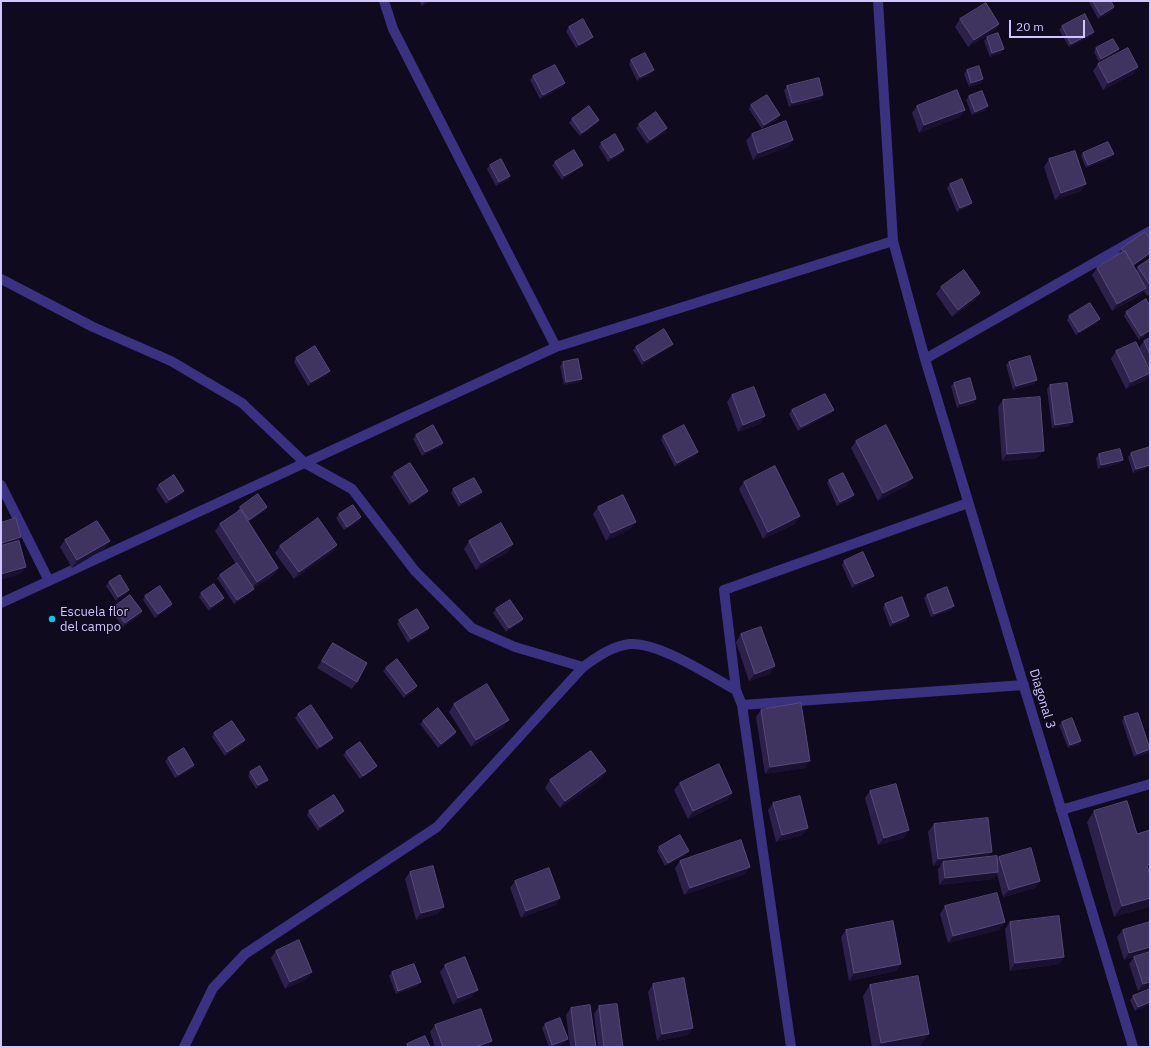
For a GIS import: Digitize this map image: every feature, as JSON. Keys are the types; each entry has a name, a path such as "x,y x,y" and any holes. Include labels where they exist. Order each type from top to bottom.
{"street":[{"path":"384,1 393,30 556,347"},
{"name":"Diagonal 3","path":"878,1 893,242 925,359 1133,1047"},
{"path":"925,359 1150,232"},
{"path":"1,603 556,347 893,242"},
{"path":"1,279 93,327 171,361 242,402 305,463 352,489 415,571 472,628 515,647 583,667"},
{"path":"1,485 49,581"},
{"path":"791,1047 742,705 736,690 724,590 968,503"},
{"path":"184,1047 213,988 245,954 437,827 583,667 610,649 630,644 664,650 736,690"},
{"path":"742,705 1024,685"},
{"path":"1061,810 1150,784"}],"building":[{"path":"1093,1 1111,1 1114,7 1101,15"},
{"path":"986,3 999,24 974,40 960,19"},
{"path":"1085,14 1094,32 1071,44 1062,26"},
{"path":"583,19 593,37 579,45 569,27"},
{"path":"998,33 1004,49 992,53 987,37"},
{"path":"1113,39 1119,49 1101,59 1096,48"},
{"path":"1128,48 1138,67 1108,83 1098,64"},
{"path":"645,53 654,70 640,77 631,60"},
{"path":"555,65 565,83 543,95 533,76"},
{"path":"979,66 983,79 971,83 967,70"},
{"path":"819,78 823,95 792,103 787,86"},
{"path":"957,90 965,110 924,125 917,106"},
{"path":"982,91 988,106 975,112 969,96"},
{"path":"767,95 780,115 764,125 751,105"},
{"path":"589,106 599,120 582,133 572,119"},
{"path":"656,112 667,128 650,140 639,124"},
{"path":"786,121 793,140 758,153 752,134"},
{"path":"615,134 624,150 611,158 601,143"},
{"path":"1108,142 1114,154 1088,165 1083,153"},
{"path":"574,150 583,165 564,176 555,162"},
{"path":"1075,151 1086,184 1061,193 1049,159"},
{"path":"501,159 510,176 499,182 490,165"},
{"path":"962,179 972,203 960,208 950,184"},
{"path":"1145,232 1150,239 1150,253 1133,265 1125,251 1124,252 1121,249"},
{"path":"1125,251 1146,288 1117,304 1097,268"},
{"path":"1150,259 1150,285 1138,267"},
{"path":"964,270 980,293 958,310 941,287"},
{"path":"1146,299 1150,306 1150,330 1141,336 1126,312"},
{"path":"1090,303 1100,319 1079,332 1069,316"},
{"path":"664,329 673,344 644,361 636,347"},
{"path":"1150,338 1150,355 1144,341"},
{"path":"1136,342 1150,373 1131,382 1116,351"},
{"path":"315,346 330,371 311,382 296,358"},
{"path":"1030,356 1037,380 1016,386 1009,362"},
{"path":"578,359 582,379 566,382 563,362"},
{"path":"970,378 976,399 960,404 954,383"},
{"path":"1067,383 1073,422 1055,425 1050,385"},
{"path":"754,387 765,416 743,425 732,395"},
{"path":"825,394 834,410 801,427 792,410"},
{"path":"1040,397 1044,451 1007,454 1003,400"},
{"path":"433,425 443,443 425,452 416,435"},
{"path":"684,425 698,452 677,463 663,436"},
{"path":"886,425 913,478 883,493 856,441"},
{"path":"1150,447 1150,465 1136,469 1131,453"},
{"path":"1120,449 1123,460 1101,465 1099,454"},
{"path":"410,463 428,491 412,502 394,473"},
{"path":"775,466 800,516 768,532 744,482"},
{"path":"843,473 854,495 840,502 829,480"},
{"path":"174,475 184,491 169,500 159,485"},
{"path":"474,478 482,492 461,503 453,489"},
{"path":"258,494 267,507 249,520 240,507"},
{"path":"623,495 636,522 611,533 598,507"},
{"path":"353,505 361,517 347,527 339,514"},
{"path":"241,510 278,568 257,582 220,524"},
{"path":"16,518 21,537 2,543 1,523"},
{"path":"318,518 337,545 299,572 280,546"},
{"path":"97,521 110,541 77,560 65,540"},
{"path":"501,523 513,544 481,563 469,541"},
{"path":"19,541 26,567 1,574 1,546"},
{"path":"863,552 874,576 855,584 844,561"},
{"path":"237,563 254,589 237,600 220,575"},
{"path":"120,575 129,590 118,597 109,582"},
{"path":"214,584 224,598 211,607 201,593"},
{"path":"160,586 172,604 158,614 145,596"},
{"path":"947,587 954,606 934,614 927,595"},
{"path":"130,595 142,611 125,623 113,608"},
{"path":"902,597 909,616 893,623 885,604"},
{"path":"510,600 523,619 509,628 496,609"},
{"path":"417,609 429,628 411,639 399,620"},
{"path":"761,627 775,666 755,674 741,634"},
{"path":"333,643 367,663 357,682 322,661"},
{"path":"397,659 417,686 406,694 386,668"},
{"path":"487,684 509,720 476,740 454,704"},
{"path":"801,703 810,761 770,767 761,710"},
{"path":"311,705 333,738 320,747 298,714"},
{"path":"438,708 456,732 441,744 423,721"},
{"path":"1138,713 1150,749 1137,754 1124,717"},
{"path":"1072,718 1081,741 1070,745 1062,722"},
{"path":"232,721 245,740 227,752 214,733"},
{"path":"360,742 377,766 363,776 346,752"},
{"path":"184,748 194,765 178,775 168,758"},
{"path":"591,751 606,771 565,801 550,780"},
{"path":"719,764 732,793 693,811 680,783"},
{"path":"260,766 268,780 258,785 250,772"},
{"path":"896,784 909,830 884,838 870,791"},
{"path":"334,795 344,811 320,827 309,811"},
{"path":"800,796 808,828 782,835 773,803"},
{"path":"1127,801 1137,834 1150,830 1150,864 1147,865 1150,876 1150,898 1122,906 1094,811"},
{"path":"988,818 992,852 938,859 934,824"},
{"path":"680,835 689,851 668,863 659,847"},
{"path":"741,840 750,867 690,888 680,861"},
{"path":"1031,848 1040,881 1009,890 999,857"},
{"path":"997,856 998,872 945,878 943,862"},
{"path":"433,866 444,907 421,913 410,872"},
{"path":"549,868 560,898 526,911 515,881"},
{"path":"997,893 1005,922 953,936 945,906"},
{"path":"1059,916 1064,957 1015,963 1010,922"},
{"path":"893,921 901,964 854,973 846,930"},
{"path":"1150,922 1150,947 1129,953 1123,930"},
{"path":"299,940 312,972 290,982 276,951"},
{"path":"1150,952 1150,982 1143,984 1134,957"},
{"path":"465,957 478,990 458,998 445,965"},
{"path":"414,964 421,982 398,991 392,972"},
{"path":"918,976 929,1034 881,1043 870,985"},
{"path":"684,978 693,1028 662,1034 653,984"},
{"path":"1150,989 1150,1002 1138,1007 1133,996"},
{"path":"617,1004 623,1047 604,1047 599,1006"},
{"path":"590,1005 596,1047 576,1047 571,1008"},
{"path":"481,1009 492,1041 475,1047 443,1047 435,1025"},
{"path":"560,1018 568,1039 552,1045 545,1024"},
{"path":"425,1036 430,1047 408,1047 407,1044"}],"place":[{"name":"Escuela flor del campo","path":"52,619"}]}
